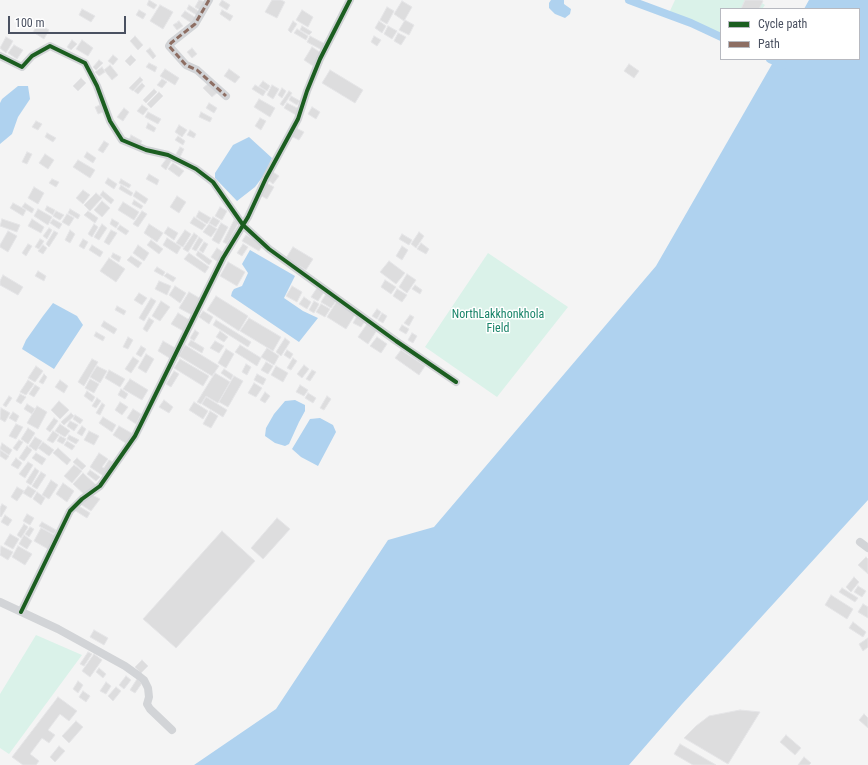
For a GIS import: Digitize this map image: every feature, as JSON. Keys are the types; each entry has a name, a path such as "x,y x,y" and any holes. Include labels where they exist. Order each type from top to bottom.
{"street":[{"path":"209,0 195,24 171,42 168,46 186,65 197,70 226,96"},
{"path":"21,612 70,511 82,499 100,486 135,436 223,258 243,224 298,119 320,59 350,0"},
{"path":"0,56 22,67 32,56 50,46 85,63 97,86 110,121 122,140 146,150 168,155 196,169 213,182 243,224 274,253 396,341 456,382"},
{"path":"860,542 868,548"},
{"path":"0,602 58,629 125,666 139,676 144,680 148,688 149,697 147,704 150,709 172,730"}],"green space":[{"path":"675,0 757,0 765,5 763,8 720,8 720,33 669,13"},
{"name":"NorthLakkhonkhola Field","path":"488,253 568,307 497,397 425,347"},
{"path":"36,635 82,655 9,754 0,748 0,694"}],"water":[{"path":"551,0 564,0 564,4 571,9 570,14 565,18 555,14 549,8 549,3"},
{"path":"809,0 868,0 868,500 682,704 629,765 194,765 276,709 388,540 434,527 656,266 774,60 860,60 860,8 805,8"},
{"path":"18,86 28,86 30,99 18,117 12,134 0,144 0,103 2,99"},
{"path":"249,137 272,158 264,175 255,187 237,201 215,178 215,173 233,145"},
{"path":"250,250 295,276 284,298 303,311 318,318 299,342 231,296 234,289 242,286 248,273 242,264"},
{"path":"53,303 77,316 83,325 54,369 22,349 26,340"},
{"path":"295,400 305,405 305,411 289,444 285,446 275,443 265,436 266,428 274,414 285,401"},
{"path":"320,418 333,425 336,432 318,466 301,457 292,449 310,419"}],"building":[{"path":"149,0 157,5 154,9 147,5"},
{"path":"199,0 206,2 200,10 195,7"},
{"path":"222,0 230,5 227,10 219,5"},
{"path":"272,0 281,0 285,2 277,18 265,12"},
{"path":"745,0 763,1 760,8 741,8"},
{"path":"402,1 412,7 404,21 394,14"},
{"path":"160,5 173,12 163,29 150,21"},
{"path":"189,5 200,12 198,16 187,9"},
{"path":"387,7 394,11 387,24 380,20"},
{"path":"82,9 95,16 91,22 79,15"},
{"path":"139,10 146,14 143,19 136,15"},
{"path":"222,10 233,16 230,21 220,14"},
{"path":"302,10 313,17 308,27 296,20"},
{"path":"185,11 196,18 193,24 181,16"},
{"path":"405,20 414,25 409,35 399,30"},
{"path":"179,21 183,26 177,30 173,25"},
{"path":"293,21 297,24 291,33 288,30"},
{"path":"379,21 386,26 382,33 375,28"},
{"path":"38,24 49,30 44,39 33,32"},
{"path":"302,26 312,32 309,35 300,30"},
{"path":"388,26 397,31 392,39 384,34"},
{"path":"297,29 308,36 306,40 294,33"},
{"path":"398,33 406,37 401,45 394,41"},
{"path":"135,36 143,45 138,50 130,41"},
{"path":"310,36 325,44 322,50 307,42"},
{"path":"374,36 381,40 377,46 371,42"},
{"path":"6,37 13,41 6,53 0,48"},
{"path":"72,40 77,44 71,50 67,47"},
{"path":"82,40 93,48 88,56 76,49"},
{"path":"14,45 23,50 17,59 8,53"},
{"path":"312,47 321,53 313,66 304,60"},
{"path":"150,48 156,56 153,59 146,51"},
{"path":"192,48 197,54 192,58 187,52"},
{"path":"113,55 118,59 113,65 108,61"},
{"path":"131,55 136,60 130,66 125,61"},
{"path":"99,60 103,63 96,70 93,67"},
{"path":"149,63 157,67 155,72 146,67"},
{"path":"629,64 639,71 634,78 624,71"},
{"path":"110,65 118,75 112,80 104,70"},
{"path":"102,67 105,72 99,76 95,72"},
{"path":"165,69 179,78 175,85 160,76"},
{"path":"229,69 240,77 235,83 224,76"},
{"path":"330,70 363,90 355,103 322,83"},
{"path":"140,77 143,80 133,91 129,88"},
{"path":"81,78 86,83 78,91 73,86"},
{"path":"162,79 167,82 162,88 157,85"},
{"path":"263,81 270,86 267,91 259,86"},
{"path":"142,83 145,86 138,94 134,91"},
{"path":"209,83 218,92 212,97 203,88"},
{"path":"255,85 266,91 263,96 252,89"},
{"path":"272,85 279,89 273,99 267,95"},
{"path":"282,88 286,91 282,98 278,95"},
{"path":"154,89 157,92 146,103 143,100"},
{"path":"289,91 292,93 283,106 280,104"},
{"path":"159,92 163,96 151,108 147,104"},
{"path":"291,96 300,101 297,105 289,100"},
{"path":"259,99 275,108 270,117 254,107"},
{"path":"209,103 217,108 214,113 206,108"},
{"path":"287,103 299,109 296,115 284,108"},
{"path":"100,105 103,112 98,114 95,107"},
{"path":"142,105 148,109 143,115 137,111"},
{"path":"312,107 320,112 316,119 308,114"},
{"path":"124,108 129,112 123,121 117,117"},
{"path":"148,112 161,119 158,124 145,117"},
{"path":"201,112 212,118 210,122 199,117"},
{"path":"260,118 266,121 261,130 255,126"},
{"path":"36,121 42,124 38,130 32,127"},
{"path":"148,123 156,128 154,132 146,128"},
{"path":"179,125 187,130 182,137 175,132"},
{"path":"296,128 304,132 299,140 291,136"},
{"path":"190,130 196,134 194,138 187,135"},
{"path":"47,133 56,138 53,142 45,137"},
{"path":"131,135 142,141 139,146 129,140"},
{"path":"178,136 185,141 183,145 175,140"},
{"path":"104,141 109,144 103,153 98,150"},
{"path":"180,147 184,149 180,157 176,154"},
{"path":"27,152 32,154 27,164 22,162"},
{"path":"87,152 96,158 93,163 84,157"},
{"path":"45,154 54,160 48,169 39,163"},
{"path":"167,158 171,161 166,170 161,166"},
{"path":"78,160 95,170 90,178 73,167"},
{"path":"173,163 184,171 179,177 168,169"},
{"path":"273,172 279,176 273,184 268,180"},
{"path":"149,174 159,180 157,185 146,179"},
{"path":"108,178 117,184 114,189 105,183"},
{"path":"52,179 59,182 56,187 49,183"},
{"path":"121,179 131,185 129,188 119,183"},
{"path":"266,183 274,187 267,199 260,195"},
{"path":"121,185 133,193 131,196 119,189"},
{"path":"34,187 44,193 38,204 28,198"},
{"path":"83,190 90,195 83,204 76,198"},
{"path":"103,191 114,200 111,204 100,195"},
{"path":"136,191 148,199 145,204 133,196"},
{"path":"96,193 102,198 90,211 84,205"},
{"path":"177,196 186,202 179,213 170,207"},
{"path":"134,200 143,206 141,209 132,204"},
{"path":"102,201 110,208 102,217 94,210"},
{"path":"123,202 139,212 134,220 118,210"},
{"path":"13,203 26,210 23,216 10,208"},
{"path":"25,203 34,209 32,213 22,207"},
{"path":"47,206 55,210 53,215 45,210"},
{"path":"220,207 227,211 222,220 215,216"},
{"path":"38,209 52,217 48,225 34,216"},
{"path":"70,209 80,215 78,219 68,213"},
{"path":"56,211 64,215 60,220 53,216"},
{"path":"88,211 98,218 95,223 84,215"},
{"path":"142,211 147,214 138,227 133,224"},
{"path":"199,211 211,218 207,224 196,217"},
{"path":"67,214 74,218 69,226 62,222"},
{"path":"194,217 206,225 202,230 190,223"},
{"path":"213,217 220,221 216,227 209,223"},
{"path":"2,219 20,225 17,232 0,226"},
{"path":"32,219 44,227 41,233 28,226"},
{"path":"53,219 62,224 59,229 50,223"},
{"path":"112,219 119,223 116,228 110,224"},
{"path":"234,220 239,222 227,244 223,242"},
{"path":"221,223 228,227 219,244 212,240"},
{"path":"94,224 98,227 92,237 88,234"},
{"path":"102,224 107,228 99,240 94,237"},
{"path":"149,224 163,233 157,242 144,233"},
{"path":"209,224 217,229 211,237 203,232"},
{"path":"120,225 129,231 126,235 117,229"},
{"path":"168,227 178,233 174,240 164,233"},
{"path":"49,228 52,230 47,239 43,236"},
{"path":"70,230 75,234 70,243 65,240"},
{"path":"111,230 117,233 109,245 104,242"},
{"path":"185,230 191,234 183,247 176,243"},
{"path":"8,231 17,236 8,252 0,247 0,245"},
{"path":"54,231 58,233 49,247 46,244"},
{"path":"419,232 424,236 416,248 411,244"},
{"path":"194,233 198,236 188,252 183,249"},
{"path":"402,234 412,240 409,245 399,239"},
{"path":"246,235 263,245 259,251 242,241"},
{"path":"199,237 203,240 196,251 192,249"},
{"path":"167,238 181,247 177,254 163,245"},
{"path":"40,239 44,241 39,249 35,247"},
{"path":"83,239 88,242 84,249 79,246"},
{"path":"151,240 163,249 159,254 147,245"},
{"path":"204,242 208,244 203,253 199,250"},
{"path":"421,243 429,249 426,254 417,249"},
{"path":"28,244 32,246 26,256 22,253"},
{"path":"243,244 248,247 242,256 237,253"},
{"path":"43,245 47,248 43,254 38,251"},
{"path":"92,245 103,252 100,257 89,250"},
{"path":"138,245 149,253 144,261 133,253"},
{"path":"402,246 408,250 402,260 396,256"},
{"path":"293,247 313,259 306,270 286,258"},
{"path":"217,248 224,253 218,262 211,257"},
{"path":"198,251 212,261 209,265 196,255"},
{"path":"113,253 121,257 119,262 111,257"},
{"path":"189,253 209,267 205,273 184,259"},
{"path":"131,256 142,263 138,268 127,260"},
{"path":"109,258 125,269 116,282 100,271"},
{"path":"389,261 405,273 396,284 380,272"},
{"path":"228,262 245,272 237,286 220,276"},
{"path":"157,267 165,272 163,276 154,271"},
{"path":"38,271 46,276 44,281 35,276"},
{"path":"167,273 176,278 173,282 164,276"},
{"path":"407,274 416,280 407,293 399,287"},
{"path":"3,275 23,287 18,295 0,285"},
{"path":"385,280 396,287 391,294 381,287"},
{"path":"159,281 171,286 167,295 155,289"},
{"path":"415,285 422,290 420,294 412,289"},
{"path":"175,286 186,293 180,303 169,295"},
{"path":"292,286 302,292 297,302 286,296"},
{"path":"317,288 324,292 318,301 311,297"},
{"path":"397,289 407,295 402,302 393,296"},
{"path":"189,292 201,299 192,315 179,308"},
{"path":"139,293 147,298 142,305 134,300"},
{"path":"326,294 336,301 331,308 321,302"},
{"path":"216,296 248,316 239,331 207,310"},
{"path":"304,297 311,302 307,309 299,304"},
{"path":"151,298 156,301 144,321 139,318"},
{"path":"161,301 170,307 160,321 152,316"},
{"path":"314,301 319,304 314,313 309,310"},
{"path":"337,301 356,313 346,329 327,317"},
{"path":"321,304 330,309 325,317 316,312"},
{"path":"117,306 126,311 124,315 115,310"},
{"path":"377,309 381,312 377,319 372,316"},
{"path":"203,311 213,317 209,324 199,317"},
{"path":"178,313 191,321 185,332 171,324"},
{"path":"382,313 387,316 383,323 378,320"},
{"path":"410,315 414,317 409,326 404,323"},
{"path":"357,316 365,321 361,327 353,323"},
{"path":"149,318 154,321 147,332 143,329"},
{"path":"249,318 281,337 273,351 240,331"},
{"path":"216,320 251,342 248,347 213,325"},
{"path":"104,321 117,329 114,334 101,326"},
{"path":"367,324 377,330 368,344 358,337"},
{"path":"402,325 409,329 406,334 399,330"},
{"path":"195,330 199,333 194,341 190,338"},
{"path":"220,331 228,337 224,342 216,337"},
{"path":"96,332 105,337 103,341 94,336"},
{"path":"412,333 417,336 413,343 408,340"},
{"path":"128,337 133,340 128,349 123,347"},
{"path":"377,337 387,344 381,353 370,346"},
{"path":"285,338 290,342 281,356 276,352"},
{"path":"191,340 204,348 202,353 188,345"},
{"path":"163,341 177,349 171,359 158,351"},
{"path":"215,341 224,346 219,353 210,348"},
{"path":"185,345 219,366 212,376 179,356"},
{"path":"240,345 261,358 257,366 235,352"},
{"path":"141,346 146,349 141,357 136,354"},
{"path":"267,348 279,356 274,365 261,357"},
{"path":"226,349 234,354 226,368 218,363"},
{"path":"287,350 293,354 290,359 284,355"},
{"path":"401,350 425,366 419,375 395,358"},
{"path":"146,354 154,359 146,373 138,368"},
{"path":"133,357 139,361 131,373 125,369"},
{"path":"293,358 297,361 291,370 287,368"},
{"path":"92,359 98,362 84,386 78,382"},
{"path":"180,359 209,376 203,386 174,368"},
{"path":"266,362 273,366 268,374 261,370"},
{"path":"246,364 251,367 247,375 242,372"},
{"path":"304,365 309,369 302,378 297,374"},
{"path":"36,366 43,371 35,382 28,378"},
{"path":"97,366 107,371 100,383 90,377"},
{"path":"276,366 288,373 283,382 271,375"},
{"path":"224,369 233,375 231,380 221,373"},
{"path":"109,370 125,379 120,387 105,378"},
{"path":"312,370 316,372 310,381 306,379"},
{"path":"174,371 179,374 171,387 166,384"},
{"path":"215,373 230,382 218,403 206,396 201,404 197,402"},
{"path":"44,374 47,377 43,384 39,382"},
{"path":"257,374 266,379 263,385 254,380"},
{"path":"234,376 243,381 228,407 219,402"},
{"path":"90,379 99,384 94,393 85,388"},
{"path":"130,379 148,390 142,400 123,389"},
{"path":"28,380 34,384 26,395 20,392"},
{"path":"60,380 68,386 64,393 55,387"},
{"path":"254,383 262,388 256,397 248,393"},
{"path":"35,385 40,388 34,397 29,394"},
{"path":"300,385 308,390 304,396 296,392"},
{"path":"121,389 128,394 125,399 118,395"},
{"path":"87,391 95,397 92,402 84,396"},
{"path":"265,392 270,396 265,403 260,400"},
{"path":"308,393 316,398 313,403 305,398"},
{"path":"20,394 26,397 21,404 16,401"},
{"path":"9,396 12,398 6,407 3,405"},
{"path":"327,396 331,399 324,410 320,408"},
{"path":"206,397 227,410 223,417 202,404"},
{"path":"97,398 101,401 96,408 92,406"},
{"path":"164,400 173,407 169,413 159,407"},
{"path":"59,401 69,410 60,419 51,410"},
{"path":"120,402 128,407 122,415 115,410"},
{"path":"194,402 208,411 203,419 189,410"},
{"path":"102,403 105,405 100,415 96,413"},
{"path":"27,404 35,409 32,414 24,409"},
{"path":"37,406 47,412 38,429 27,423"},
{"path":"1,408 10,413 5,422 0,419"},
{"path":"133,409 141,414 136,424 127,418"},
{"path":"210,411 218,416 211,428 203,424"},
{"path":"13,412 19,416 16,422 9,418"},
{"path":"71,413 74,416 64,425 61,422"},
{"path":"75,415 83,420 80,424 73,419"},
{"path":"103,417 116,425 112,432 99,423"},
{"path":"54,418 58,421 50,432 46,429"},
{"path":"70,421 78,425 74,431 67,426"},
{"path":"16,424 23,427 16,439 9,436"},
{"path":"60,424 70,431 65,437 55,431"},
{"path":"82,426 86,429 82,436 77,433"},
{"path":"119,426 133,434 127,444 113,435"},
{"path":"28,428 35,433 28,444 21,439"},
{"path":"53,431 59,435 53,443 47,440"},
{"path":"89,431 99,436 94,445 84,440"},
{"path":"69,435 79,440 76,444 67,439"},
{"path":"60,436 66,439 63,444 57,441"},
{"path":"35,437 42,441 36,451 29,446"},
{"path":"19,440 23,442 17,451 13,448"},
{"path":"67,441 75,446 72,450 64,445"},
{"path":"43,442 54,450 49,456 38,448"},
{"path":"2,443 12,450 9,455 0,449"},
{"path":"27,446 32,450 24,461 19,458"},
{"path":"58,448 71,460 67,465 53,453"},
{"path":"0,450 9,456 6,460 0,456"},
{"path":"36,453 46,459 42,465 32,458"},
{"path":"99,453 108,459 102,467 104,468 109,460 115,463 105,477 90,467"},
{"path":"16,458 22,463 18,469 11,465"},
{"path":"77,458 86,466 82,470 73,462"},
{"path":"28,462 33,465 25,478 19,474"},
{"path":"74,465 82,471 72,483 64,476"},
{"path":"35,468 39,471 31,485 26,482"},
{"path":"90,470 100,477 96,481 87,474"},
{"path":"41,472 46,475 37,489 32,486"},
{"path":"83,473 96,485 86,496 73,484"},
{"path":"51,480 58,485 49,499 42,495"},
{"path":"63,483 74,491 67,502 56,494"},
{"path":"28,486 36,491 31,498 23,493"},
{"path":"17,487 24,491 17,501 11,497"},
{"path":"37,492 45,498 41,505 33,499"},
{"path":"92,495 100,499 91,511 79,503"},
{"path":"2,504 7,507 1,517 0,508"},
{"path":"77,505 90,513 87,518 74,510"},
{"path":"27,514 34,518 30,525 23,521"},
{"path":"5,515 12,520 8,526 1,522"},
{"path":"277,518 290,529 263,559 251,548"},
{"path":"42,522 56,530 54,534 39,526"},
{"path":"24,524 28,527 21,538 17,535"},
{"path":"30,527 34,529 29,537 25,534"},
{"path":"41,528 56,536 48,549 34,541"},
{"path":"222,531 255,561 176,648 143,619"},
{"path":"10,534 19,539 13,549 4,544"},
{"path":"24,535 32,541 27,549 19,544"},
{"path":"1,546 13,552 8,560 0,555"},
{"path":"18,546 32,554 25,565 12,557"},
{"path":"866,557 868,559 868,574 858,565"},
{"path":"854,577 859,582 851,592 846,587"},
{"path":"858,586 866,591 862,597 854,592"},
{"path":"842,588 858,598 855,602 839,592"},
{"path":"831,595 853,609 847,619 825,605"},
{"path":"863,604 868,607 868,618 858,612"},
{"path":"853,622 866,632 863,637 849,628"},
{"path":"94,630 108,638 104,645 90,637"},
{"path":"868,638 868,647 863,651 859,644"},
{"path":"88,652 92,654 84,666 80,664"},
{"path":"94,654 102,660 90,677 82,671"},
{"path":"142,660 148,666 141,673 135,667"},
{"path":"99,668 106,674 103,678 96,672"},
{"path":"126,676 131,680 124,689 119,685"},
{"path":"137,679 142,683 135,693 130,690"},
{"path":"78,681 83,685 78,693 73,689"},
{"path":"106,682 111,686 106,694 100,691"},
{"path":"116,687 121,691 113,701 108,696"},
{"path":"83,691 90,696 86,702 79,697"},
{"path":"58,697 77,711 69,721 60,714 48,730 55,735 49,743 42,738 30,754 39,761 36,765 23,765 12,757"},
{"path":"740,710 760,712 728,764 684,738 709,716"},
{"path":"864,714 868,718 868,728 859,720"},
{"path":"76,721 83,727 69,743 62,736"},
{"path":"786,735 801,748 795,755 780,742"},
{"path":"680,744 716,765 693,765 674,754"},
{"path":"59,746 65,751 55,762 50,757"},
{"path":"804,757 811,763 809,765 798,765"}],"waterway":[{"path":"629,0 691,23 720,37"},
{"path":"772,60 783,65"}],"marked path":[{"path":"209,0 195,24 169,46 186,65 197,70 226,96"}],"cycle path":[{"path":"21,612 70,511 82,499 100,486 135,436 223,258 248,217 266,178 298,119 320,59 350,0"},
{"path":"0,56 22,67 32,56 50,46 85,63 97,86 110,121 122,140 146,150 168,155 196,169 213,182 243,225 269,249 396,341 456,382"}]}
